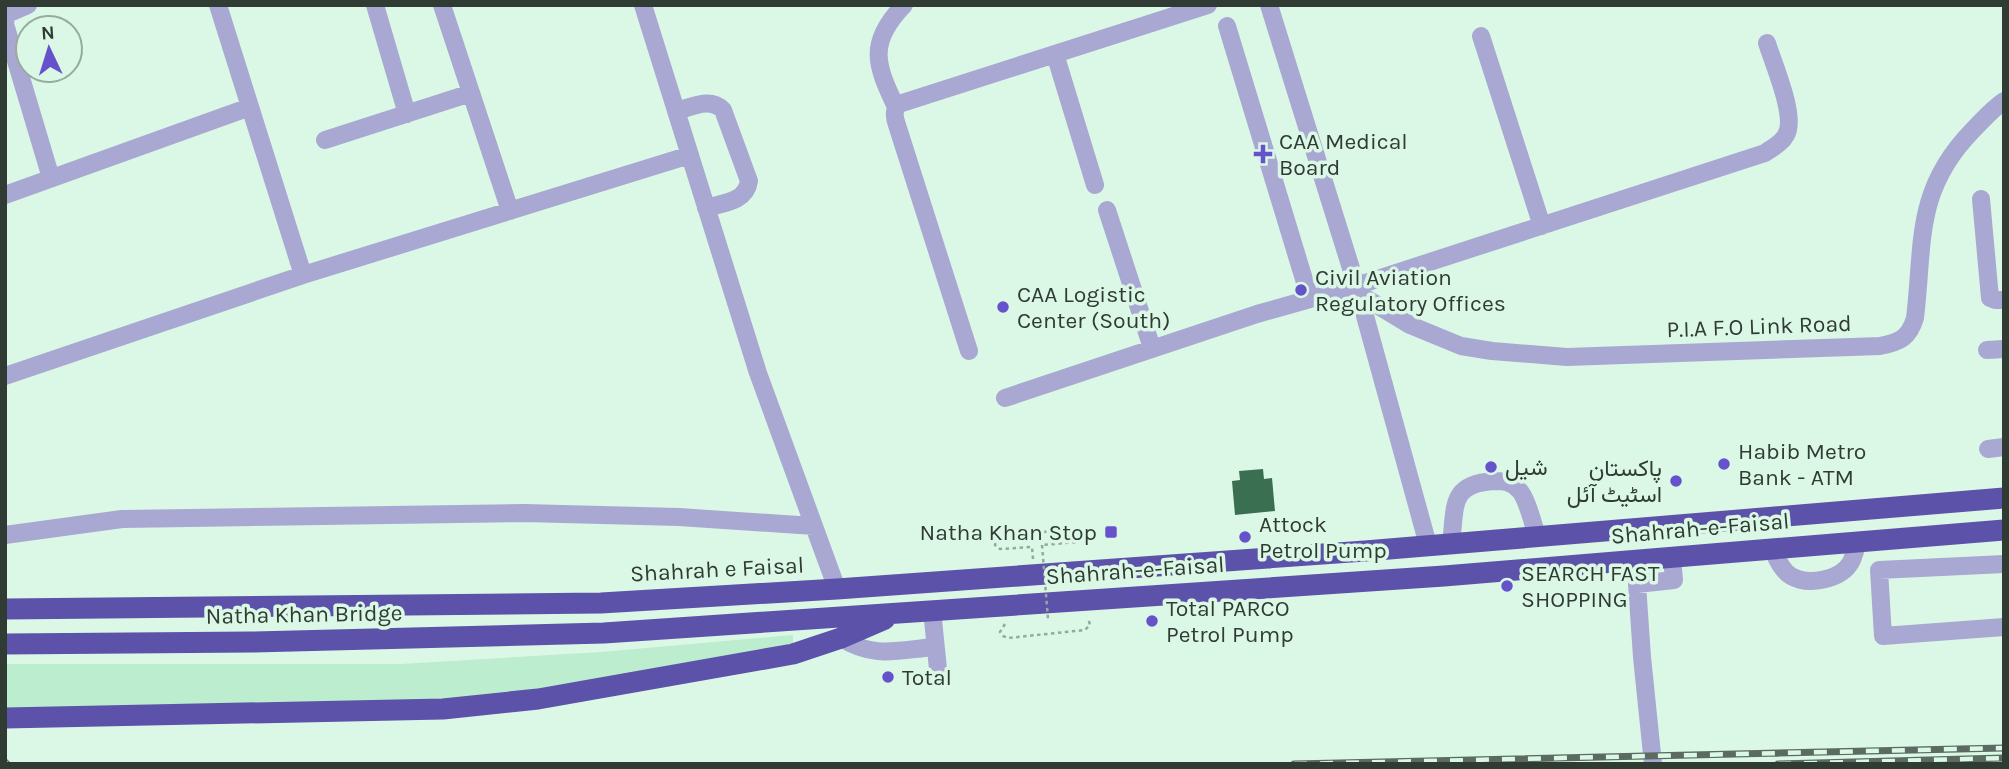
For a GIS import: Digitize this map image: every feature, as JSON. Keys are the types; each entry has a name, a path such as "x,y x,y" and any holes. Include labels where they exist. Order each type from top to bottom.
{"highway":[{"name":"Shahrah-e-Faisal","path":"837,589 2004,498"},
{"name":"Shahrah-e-Faisal","path":"604,633 1444,576 2004,530"},
{"name":"Shahrah e Faisal","path":"601,603 837,589"},
{"name":"Natha Khan Bridge","path":"5,609 601,603"},
{"path":"5,718 443,709 538,699 793,654 841,638 900,612"},
{"name":"Natha Khan Bridge","path":"5,644 252,642 604,633"}],"street":[{"path":"28,5 7,14 5,23 51,178"},
{"path":"218,5 303,275"},
{"path":"375,5 407,114"},
{"path":"442,5 510,211"},
{"path":"643,5 758,373 837,589"},
{"path":"904,5 895,15 878,46 877,58 881,75 896,107 894,116 969,351"},
{"path":"896,107 1208,5"},
{"path":"1269,5 1358,290 1428,545"},
{"path":"1227,26 1310,299"},
{"path":"1481,36 1542,226"},
{"path":"1005,398 1152,348 1310,299 1358,290 1765,153 1786,136 1790,126 1789,113 1767,43"},
{"path":"1055,54 1095,185"},
{"path":"326,140 471,93"},
{"name":"P.I.A F.O Link Road","path":"1358,290 1410,325 1461,346 1492,351 1567,357 1880,346 1898,342 1910,333 1915,318 1924,218 1930,195 1962,142 2004,101"},
{"path":"676,111 706,103 723,110 748,181 746,191 738,199 706,208"},
{"path":"5,195 250,107"},
{"path":"5,376 303,275 690,155"},
{"path":"1981,199 1990,298 2004,300"},
{"path":"1107,210 1152,348"},
{"path":"1451,543 1458,496 1466,486 1477,482 1505,481 1520,490 1537,536"},
{"path":"5,535 122,519 524,513 679,517 814,526"},
{"path":"1772,548 1781,566 1792,577 1818,580 1841,573 1850,563 1858,541"},
{"path":"1653,764 1637,584 1674,580 1672,557"},
{"path":"2004,564 1879,570 1883,636 2004,627"},
{"path":"932,610 939,679"},
{"path":"841,638 858,649 867,651 935,647"}],"path":[{"path":"1034,575 1032,547 1000,549 995,545 995,540 999,536 1082,530 1084,535 1078,542 1042,545 1048,619"},
{"path":"1006,624 1001,626 1000,632 1008,638 1085,630 1090,622 1084,617"}],"green space":[{"path":"793,635 793,647 440,704 5,709 5,664 401,664 601,652"}],"building":[{"path":"1263,469 1264,479 1272,478 1275,511 1235,515 1232,481 1240,480 1239,471"}],"railway":[{"path":"1294,764 2004,748"},
{"path":"1778,764 2004,758"}],"place":[{"name":"CAA Medical Board","path":"1263,154"},
{"name":"Civil Aviation Regulatory Offices","path":"1301,290"},
{"name":"CAA Logistic Center (South)","path":"1003,307"},
{"name":"Habib Metro Bank - ATM","path":"1724,464"},
{"name":"شیل","path":"1491,467"},
{"name":"پاکستان اسٹیٹ آئل","path":"1676,481"},
{"name":"Natha Khan Stop","path":"1111,532"},
{"name":"Attock Petrol Pump","path":"1245,537"},
{"name":"SEARCH FAST SHOPPING","path":"1507,586"},
{"name":"Total PARCO Petrol Pump","path":"1152,621"},
{"name":"Total","path":"888,677"}]}
